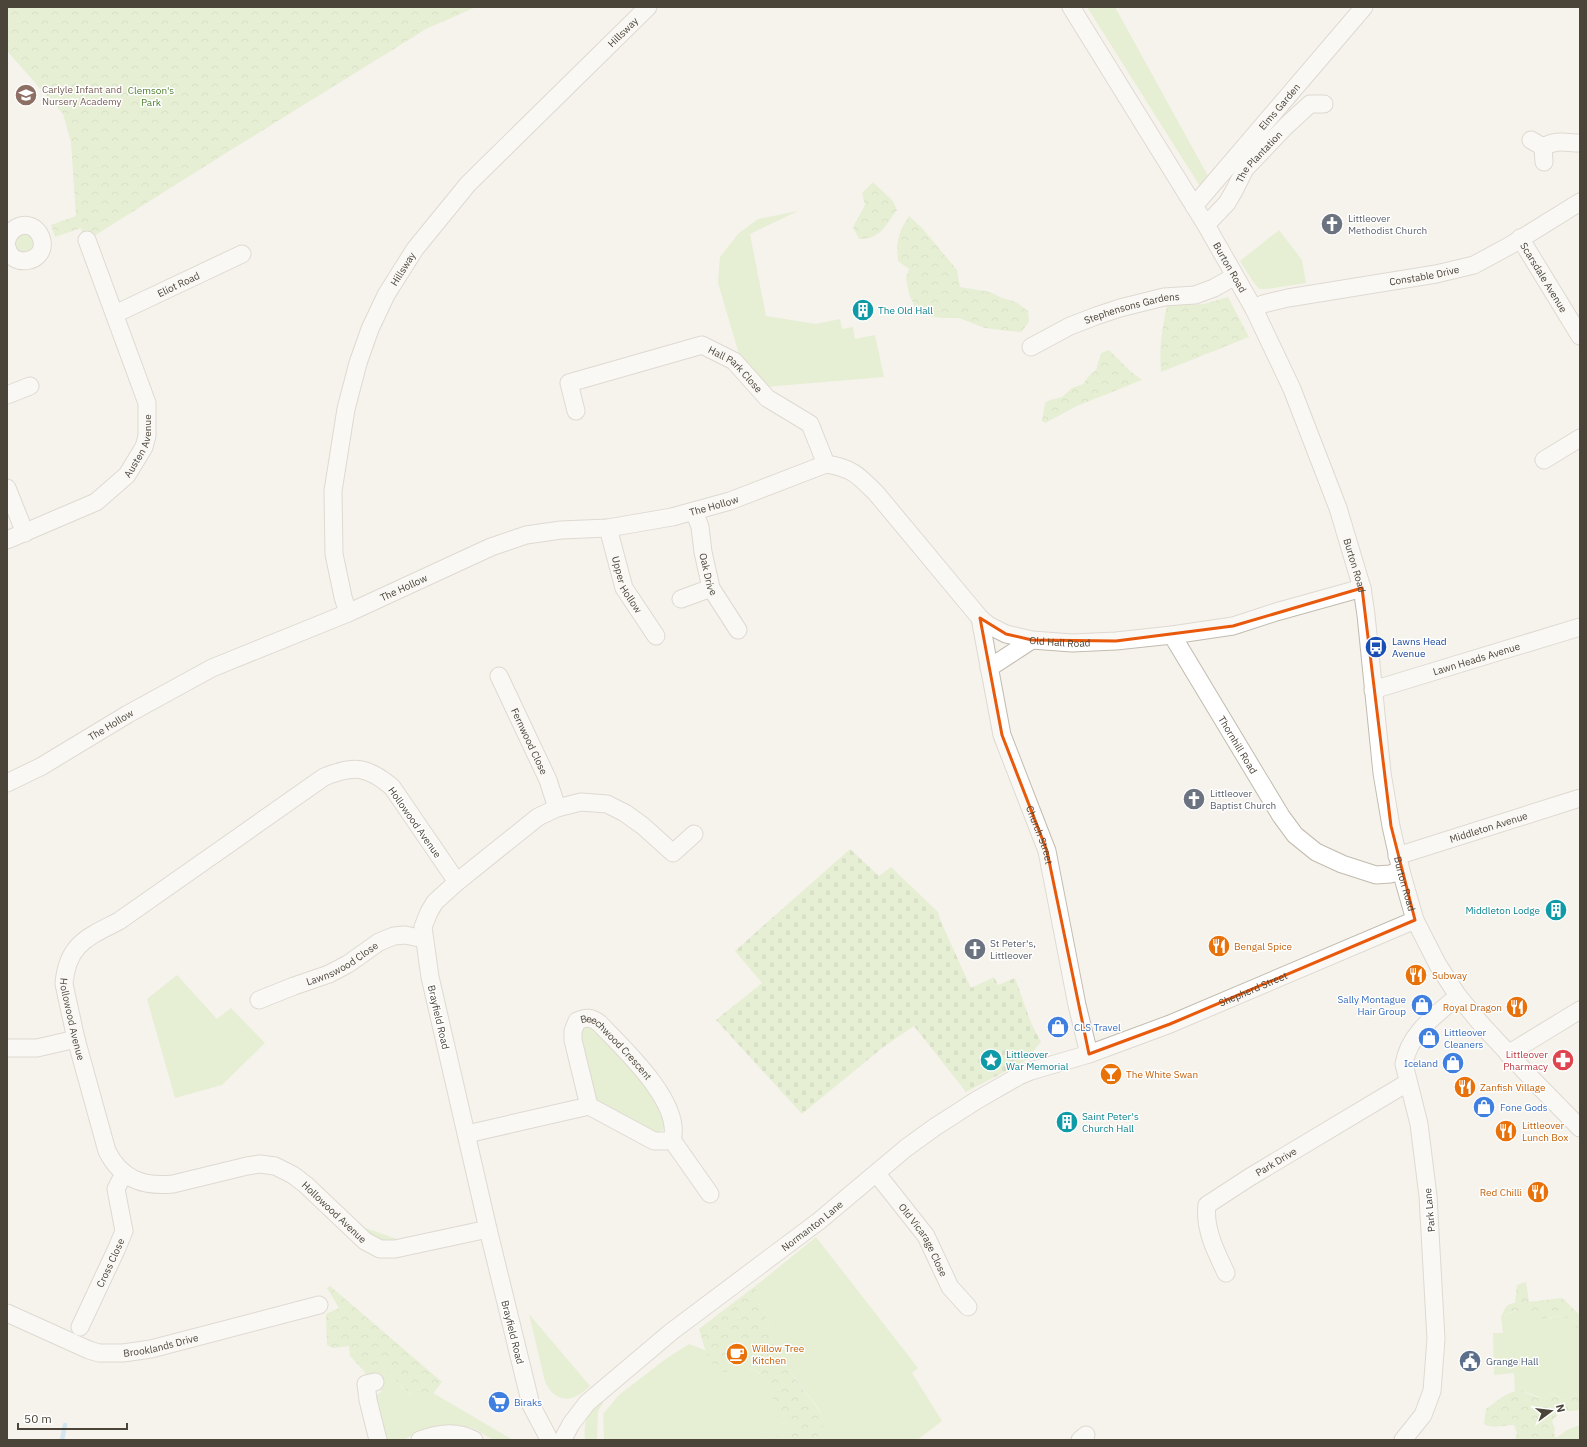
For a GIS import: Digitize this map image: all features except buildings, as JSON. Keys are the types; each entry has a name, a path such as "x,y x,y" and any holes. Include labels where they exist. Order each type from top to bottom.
{"street":[{"name":"Hillsway","path":"348,613 334,554 333,491 346,409 358,363 370,330 386,296 415,249 468,184 648,7"},
{"name":"Burton Road","path":"1071,7 1206,225 1254,309 1292,389 1338,508 1362,588 1382,773 1399,864 1415,920 1438,965 1458,996 1508,1054 1580,1128"},
{"name":"Elms Garden","path":"1194,206 1364,7"},
{"name":"The Plantation","path":"1206,225 1227,203 1245,169 1260,153 1310,104 1324,104"},
{"path":"1539,150 1550,143 1559,141 1580,143"},
{"name":"Constable Drive","path":"1254,309 1263,304 1288,298 1454,270 1474,265 1580,202"},
{"name":"Scarsdale Avenue","path":"1520,238 1580,336"},
{"name":"Austen Avenue","path":"7,540 96,502 126,475 144,447 148,436 147,403 87,240"},
{"name":"Eliot Road","path":"115,314 242,254"},
{"name":"Stephensons Gardens","path":"1031,347 1070,326 1108,312 1164,297 1196,295 1214,288 1235,276"},
{"name":"Hall Park Close","path":"576,411 569,383 702,345 734,361 767,398 810,424 826,464"},
{"path":"7,395 30,386"},
{"path":"1544,460 1580,438"},
{"name":"The Hollow","path":"7,783 42,766 128,714 212,668 348,613 484,550 526,535 561,530 608,528 672,517 730,500 826,464"},
{"name":"Old Hall Road","path":"826,464 840,466 858,474 876,493 980,618 988,625 1006,634 1032,640 1072,643 1172,635 1233,626 1276,612 1362,588"},
{"path":"7,488 25,533"},
{"name":"Oak Drive","path":"694,511 700,527 702,552 711,588 738,630"},
{"name":"Upper Hollow","path":"608,528 624,588 656,636"},
{"path":"681,599 711,588"},
{"name":"Church Street","path":"980,618 1002,735 1047,851 1077,1005 1090,1054"},
{"name":"Lawn Heads Avenue","path":"1373,690 1580,627"},
{"name":"Thornhill Road","path":"1172,635 1281,816 1295,836 1312,850 1342,864 1376,875 1390,874 1399,864"},
{"path":"989,668 1032,640"},
{"name":"Fernwood Close","path":"499,676 548,780 557,808"},
{"name":"Hollowood Avenue","path":"457,882 396,792 381,778 368,771 356,768 341,770 324,777 119,921 90,935 75,950 67,966 64,984 76,1040 107,1151 112,1161 133,1180 142,1183 162,1185 173,1184 247,1166 260,1164 275,1166 293,1175 306,1185 365,1241 380,1249 395,1249 488,1229"},
{"name":"Middleton Avenue","path":"1399,864 1580,798"},
{"name":"Brayfield Road","path":"554,1439 531,1406 488,1229 430,977 423,927 435,902 457,882 538,817 557,808 581,802 608,804 643,826 673,853 694,834"},
{"name":"Shepherd Street","path":"1090,1054 1170,1024 1415,920"},
{"name":"Lawnswood Close","path":"259,1000 329,974 348,964 379,942 394,936 405,934 424,938"},
{"name":"Park Lane","path":"1403,1440 1423,1415 1432,1391 1436,1339 1428,1196 1419,1124 1407,1083 1404,1064 1405,1056 1412,1041 1426,1022 1458,996"},
{"path":"1508,1054 1580,1010"},
{"name":"Beechwood Crescent","path":"589,1106 573,1040 573,1030 577,1021 584,1018 592,1018 599,1023 645,1070 671,1112 674,1133 672,1140"},
{"path":"7,1048 37,1048 76,1040"},
{"name":"Normanton Lane","path":"554,1439 571,1424 587,1403 627,1368 682,1324 820,1221 906,1148 935,1127 998,1088 1031,1071 1090,1054"},
{"name":"Park Drive","path":"1226,1273 1211,1241 1206,1205 1250,1176 1407,1083"},
{"path":"467,1134 589,1106 654,1140 665,1142 672,1140 710,1194"},
{"name":"Cross Close","path":"80,1327 124,1231 116,1189 124,1173"},
{"name":"Old Vicarage Close","path":"877,1174 926,1236 950,1287 968,1307"},
{"name":"Brooklands Drive","path":"7,1313 89,1350 109,1354 138,1352 151,1349 319,1305"},
{"path":"375,1382 366,1384 368,1400 378,1440"},
{"path":"420,1440 434,1435 452,1433 474,1440"}],"highlighted area":[{"path":"1362,588 1391,826 1415,920 1170,1024 1089,1054 1047,851 1002,735 980,618 1006,634 1032,640 1116,641 1233,626"}],"green space":[{"name":"Clemson's Park","path":"7,7 476,7 426,29 83,243 81,228 55,237 51,225 76,216 71,142 63,114 7,51"},
{"path":"1087,7 1115,7 1208,176 1201,188"},
{"path":"873,182 893,201 897,210 886,226 878,234 873,237 859,239 853,227 865,205 862,193"},
{"path":"798,211 750,234 766,316 816,324 840,319 842,329 853,327 855,339 875,335 884,377 765,387 741,361 718,283 720,257 739,233 758,219"},
{"path":"909,216 922,228 957,270 960,287 990,292 1002,298 1016,302 1028,311 1029,322 1021,332 985,328 959,318 941,318 918,314 909,294 906,278 909,269 898,261 897,248 899,237 902,227"},
{"path":"1279,230 1302,260 1306,283 1259,289 1240,261"},
{"path":"29,232 37,242 30,255 15,251 15,236"},
{"path":"1228,297 1249,337 1161,372 1161,338 1167,305 1178,302 1189,305 1204,304"},
{"path":"1109,350 1129,370 1142,380 1077,406 1045,423 1042,421 1045,403 1062,397 1072,388 1083,384 1096,370 1101,353"},
{"name":"St Peter's, Littleover","path":"850,849 879,876 891,867 938,912 941,922 971,988 994,977 998,985 1015,978 1031,1023 1041,1042 1025,1061 966,1092 914,1026 882,1048 802,1114 716,1020 762,983 735,951"},
{"path":"177,975 217,1019 231,1008 265,1043 222,1085 175,1098 147,999"},
{"path":"583,1026 595,1026 632,1063 666,1115 664,1129 657,1133 653,1133 596,1106 578,1030"},
{"path":"357,1225 397,1239 397,1241 378,1240"},
{"path":"816,1237 918,1368 912,1373 942,1421 917,1440 814,1440 818,1437 821,1412 776,1353 768,1321 759,1303 749,1299 763,1280"},
{"path":"763,1280 750,1299 759,1303 768,1321 776,1353 821,1413 823,1421 822,1428 820,1434 814,1440 762,1440 779,1435 788,1430 788,1424 780,1423 777,1417 769,1385 766,1380 762,1375 750,1369 732,1372 721,1371 716,1368 707,1355 699,1329"},
{"path":"1526,1282 1529,1302 1562,1298 1580,1315 1580,1330 1575,1326 1575,1321 1560,1316 1537,1319 1516,1310 1501,1317 1507,1306 1515,1303 1517,1285"},
{"path":"330,1286 442,1382 431,1395 427,1398 421,1399 408,1392 377,1364 365,1367 364,1371 350,1356 349,1346 333,1348 327,1345 326,1314 339,1308 327,1288"},
{"path":"1517,1310 1523,1314 1549,1318 1560,1316 1575,1321 1575,1326 1580,1330 1580,1392 1567,1400 1551,1393 1549,1399 1522,1391 1515,1391 1514,1373 1494,1375 1493,1333 1503,1333 1501,1317"},
{"path":"529,1314 590,1386 578,1395 566,1399 560,1398 555,1395 545,1382"},
{"path":"689,1344 705,1350 711,1360 729,1372 749,1369 765,1378 771,1390 780,1423 789,1424 788,1430 779,1435 762,1440 604,1440 603,1414 619,1395 667,1358"},
{"path":"377,1363 411,1394 418,1397 425,1397 433,1393 513,1440 493,1440 473,1428 451,1425 434,1427 402,1440 390,1440 386,1438 375,1397 381,1392 378,1373 366,1375 364,1371 365,1367"},
{"path":"612,1388 598,1411 597,1440 585,1440 586,1423 591,1411"},
{"path":"1521,1390 1542,1398 1549,1399 1550,1393 1567,1400 1580,1392 1580,1410 1560,1412 1552,1421 1556,1438 1561,1440 1515,1440 1517,1433 1514,1425 1495,1427 1484,1424 1486,1409 1506,1395"},
{"path":"1580,1425 1580,1440 1561,1440 1556,1438 1567,1430"}],"waterway":[{"path":"62,1440 65,1425"}],"place":[{"name":"Carlyle Infant and Nursery Academy","path":"26,95"},
{"name":"Littleover Methodist Church","path":"1332,224"},
{"name":"The Old Hall","path":"863,310"},
{"name":"Lawns Head Avenue","path":"1376,647"},
{"name":"Littleover Baptist Church","path":"1194,799"},
{"name":"Middleton Lodge","path":"1556,910"},
{"name":"Bengal Spice","path":"1219,946"},
{"name":"St Peter's, Littleover","path":"975,949"},
{"name":"Subway","path":"1416,975"},
{"name":"Sally Montague Hair Group","path":"1422,1005"},
{"name":"Royal Dragon","path":"1517,1007"},
{"name":"CLS Travel","path":"1058,1027"},
{"name":"Littleover Cleaners","path":"1429,1038"},
{"name":"Littleover War Memorial","path":"991,1060"},
{"name":"Littleover Pharmacy","path":"1563,1060"},
{"name":"Iceland","path":"1453,1063"},
{"name":"The White Swan","path":"1111,1074"},
{"name":"Zanfish Village","path":"1465,1087"},
{"name":"Fone Gods","path":"1484,1107"},
{"name":"Saint Peter's Church Hall","path":"1067,1122"},
{"name":"Littleover Lunch Box","path":"1506,1131"},
{"name":"Red Chilli","path":"1538,1192"},
{"name":"Willow Tree Kitchen","path":"737,1354"},
{"name":"Grange Hall","path":"1470,1361"},
{"name":"Biraks","path":"499,1402"}]}
